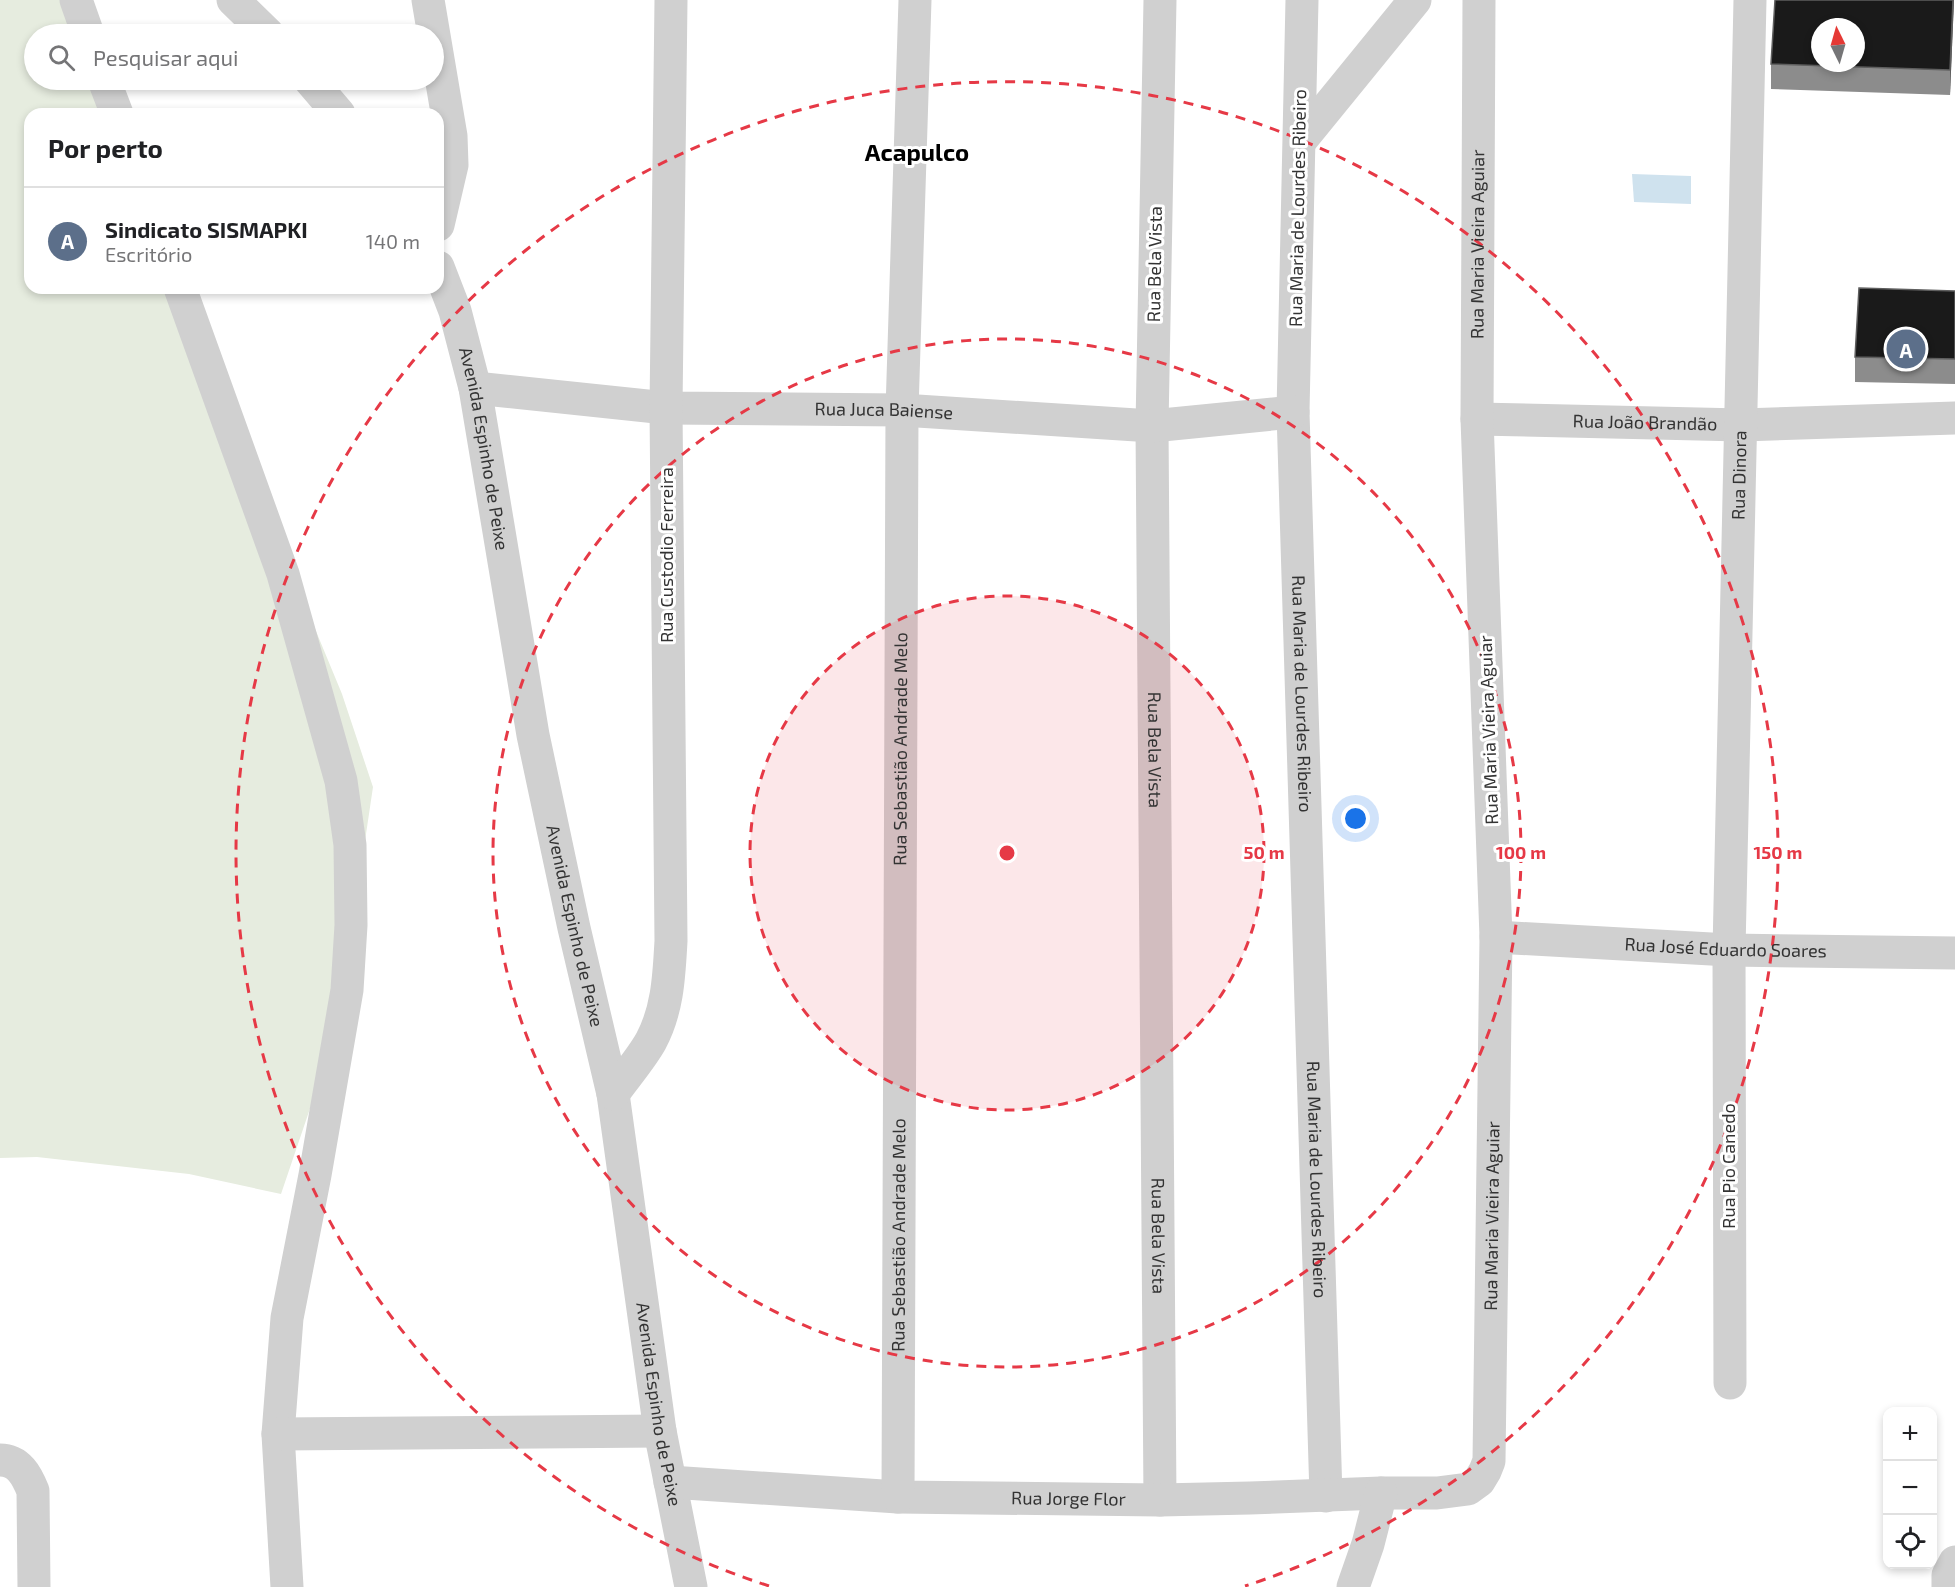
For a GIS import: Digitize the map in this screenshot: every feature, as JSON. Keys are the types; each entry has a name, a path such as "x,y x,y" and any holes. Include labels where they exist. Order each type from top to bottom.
{"street":[{"path":"76,0 84,24"},
{"path":"233,0 258,24"},
{"path":"428,0 432,24"},
{"name":"Rua Custodio Ferreira","path":"613,1094 651,1042 662,1016 668,986 671,941 666,408 671,0"},
{"name":"Rua Sebastião Andrade Melo","path":"898,1497 902,410 915,0"},
{"name":"Rua Bela Vista","path":"1160,0 1152,426 1160,1500"},
{"name":"Rua Maria de Lourdes Ribeiro","path":"1302,0 1301,140 1293,412 1326,1496"},
{"path":"1301,140 1415,0"},
{"name":"Rua Maria Vieira Aguiar","path":"1468,1489 1479,1481 1489,1461 1496,937 1477,419 1479,0"},
{"name":"Rua Dinora","path":"1729,950 1750,0"},
{"path":"108,90 115,108"},
{"path":"319,90 334,108"},
{"path":"444,90 452,136 452,165 444,199"},
{"name":"Avenida Espinho de Peixe","path":"444,283 455,311 475,388 533,735 574,928 613,1094 660,1431 691,1587"},
{"path":"182,294 283,574 340,781 350,845 351,925 347,990 287,1318 278,1434 287,1587"},
{"name":"Rua Juca Baiense","path":"475,388 666,408 902,410 1152,426 1293,412"},
{"name":"Rua João Brandão","path":"1477,419 1742,425 1955,418"},
{"name":"Rua José Eduardo Soares","path":"1496,937 1729,950 1955,953"},
{"name":"Rua Pio Canedo","path":"1729,950 1730,1383"},
{"path":"278,1434 660,1431"},
{"path":"0,1460 8,1460 19,1467 28,1477 33,1491 34,1587"},
{"name":"Rua Jorge Flor","path":"670,1482 898,1497 1160,1500 1437,1493 1468,1489"},
{"path":"1353,1587 1368,1544 1381,1493"},
{"path":"1948,1587 1948,1575 1955,1562"}],"shaded area":[{"path":"0,0 80,0 88,24 24,24 24,90 110,90 116,108 24,108 24,294 179,294 193,334 342,694 373,787 337,1029 281,1194 189,1174 37,1157 0,1158"}],"water":[{"path":"1632,174 1691,176 1691,204 1634,202"}],"building":[{"path":"1775,0 1953,0 1950,70 1865,67 1865,18 1811,18 1811,65 1771,64"},
{"path":"1859,288 1955,291 1955,359 1855,357"}],"place":[{"name":"Sindicato SISMAPKI","path":"1906,349"}],"district":[{"name":"Acapulco","path":"917,153"}]}
